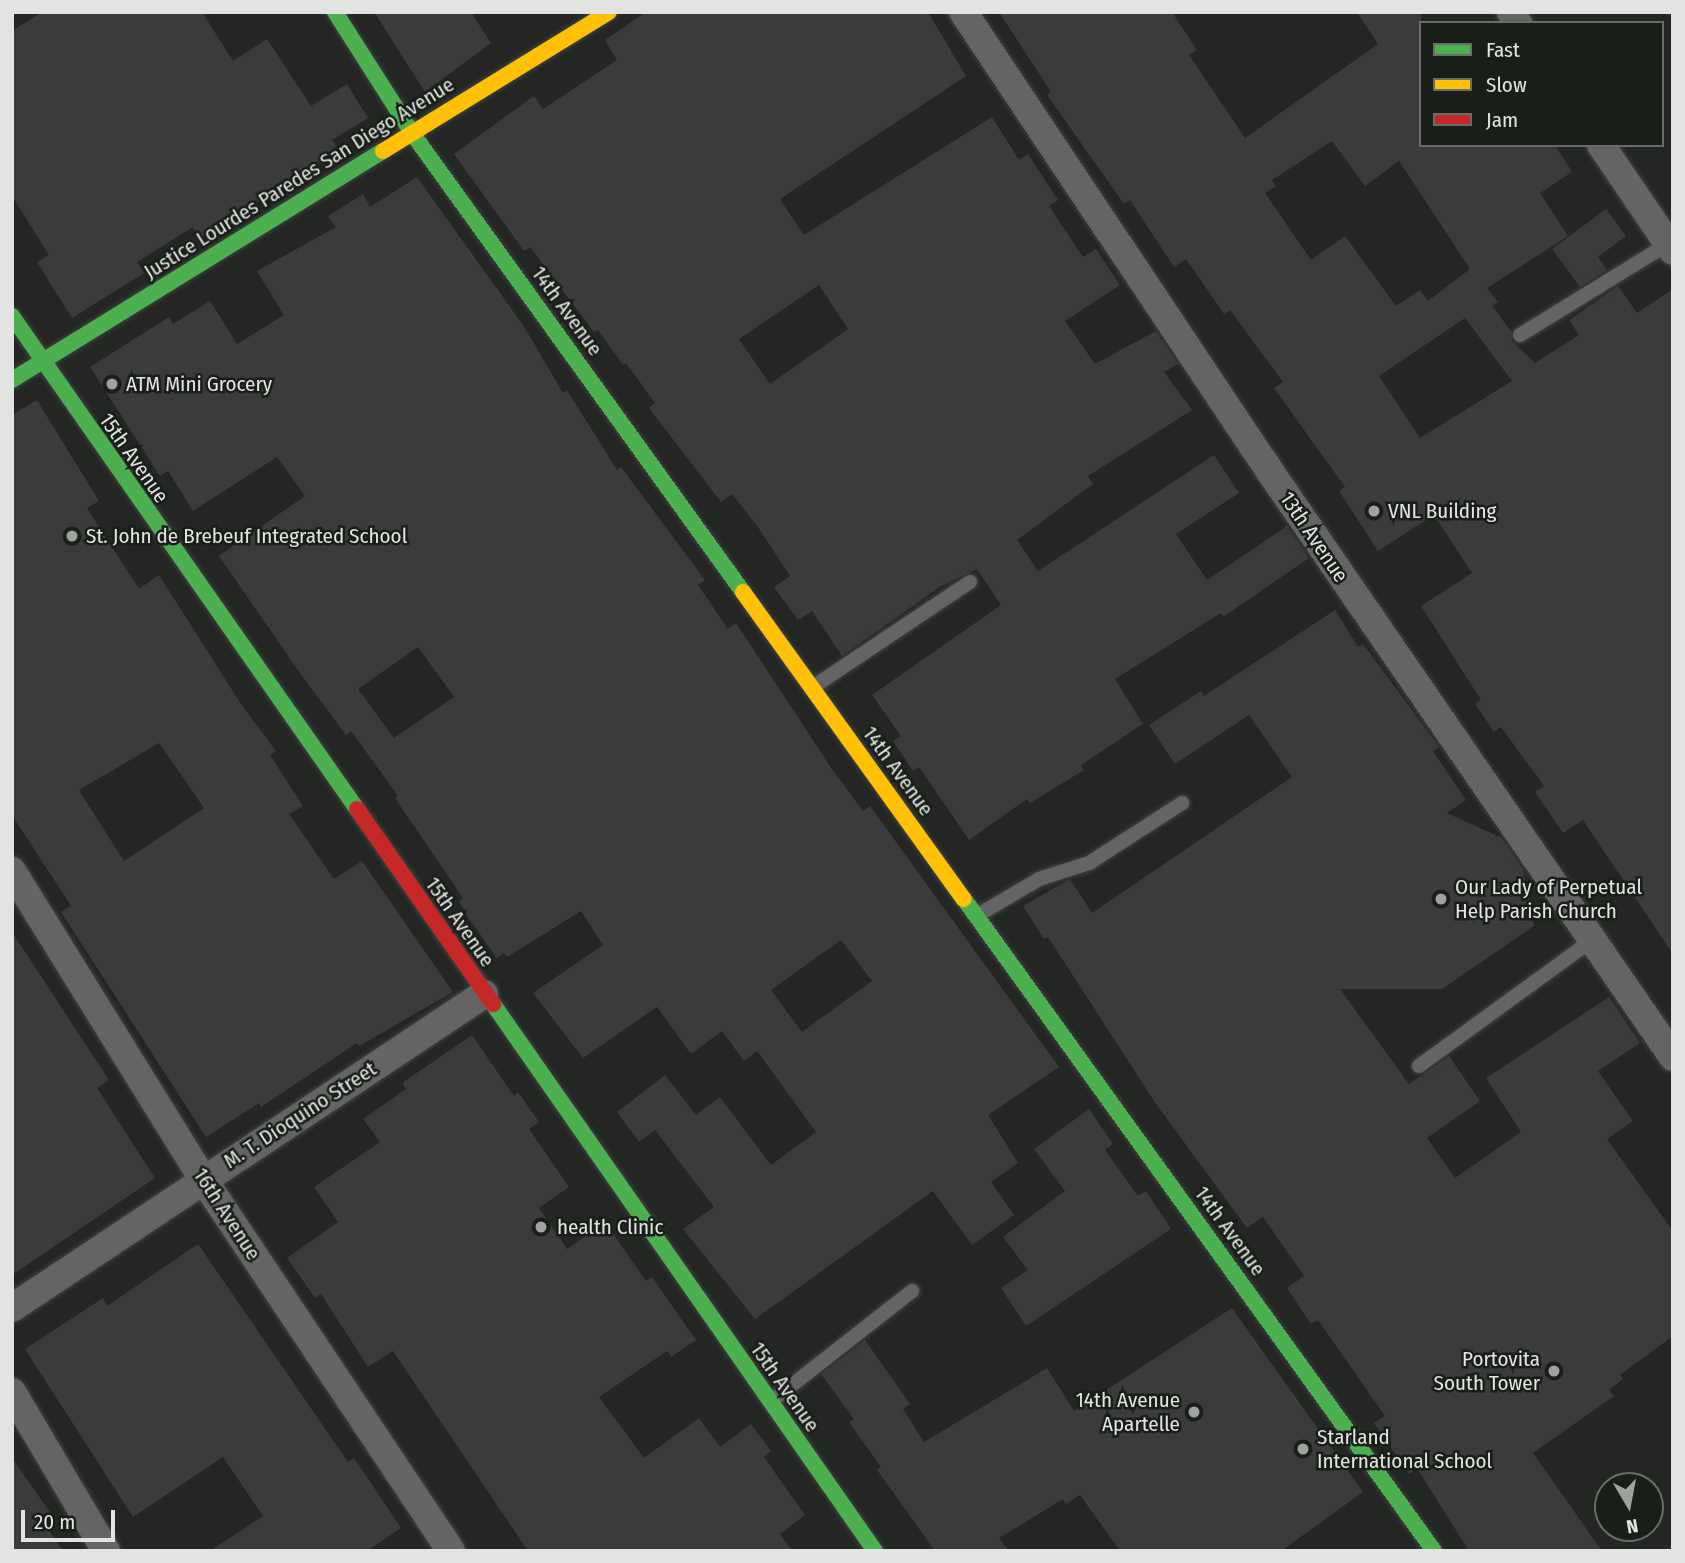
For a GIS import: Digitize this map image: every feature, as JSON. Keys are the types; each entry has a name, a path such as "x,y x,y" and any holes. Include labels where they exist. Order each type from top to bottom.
{"street":[{"name":"14th Avenue","path":"335,12 412,133 1434,1551"},
{"name":"Justice Lourdes Paredes San Diego Avenue","path":"12,380 609,12"},
{"name":"13th Avenue","path":"963,12 1591,941 1673,1057"},
{"path":"1602,147 1670,247"},
{"name":"15th Avenue","path":"12,316 41,362 875,1551"},
{"name":"16th Avenue","path":"12,871 203,1178 451,1551"},
{"name":"M. T. Dioquino Street","path":"12,1308 203,1178 484,993"},
{"path":"12,1392 106,1551"}],"lane":[{"path":"1520,335 1670,247"},
{"path":"812,688 970,582"},
{"path":"977,916 1040,879 1089,863 1182,803"},
{"path":"1419,1066 1591,941"},
{"path":"770,1403 912,1291"}],"building":[{"path":"42,12 202,12 233,61 267,39 311,106 347,84 368,118 332,140 339,150 200,238 193,227 137,262 144,273 72,318 37,262 49,255 12,196 12,31"},
{"path":"374,12 471,12 491,43 425,92"},
{"path":"646,12 928,12 966,76 780,199 804,235 992,117 1019,160 1028,154 1058,200 1049,206 1083,257 1096,249 1120,285 1065,321 1095,364 1156,331 1178,364 1164,372 1192,410 1088,476 1093,484 1017,540 1038,571 1214,455 1239,493 1176,534 1207,580 1287,526 1309,558 1223,617 1221,613 1115,679 1143,724 1081,765 1084,770 1030,803 1027,799 969,840 919,767 913,771 893,741 901,736 872,695 1001,605 977,569 941,586 842,656 812,611 798,620 774,587 790,576 758,527 732,494 721,502 649,408 655,403 626,363 623,365 598,330 594,332 530,247 524,251 454,154 534,96 543,109 617,60 605,40","holes":["819,285 848,329 770,384 739,339"]},
{"path":"999,12 1172,12 1197,50 1189,55 1245,138 1378,44 1357,12 1421,12 1419,147 1556,147 1572,172 1540,193 1568,236 1487,288 1498,302 1492,306 1511,331 1512,341 1535,363 1579,335 1569,320 1618,286 1637,313 1673,289 1673,954 1583,820 1563,833 1535,792 1544,786 1501,727 1494,732 1475,704 1481,700 1421,606 1472,573 1434,515 1378,551 1339,491 1345,487 1274,388 1283,382 1230,310 1224,314 1186,259 1174,267 1130,200 1124,204 1047,95 1051,92","holes":["1332,141 1365,186 1399,161 1470,269 1428,301 1420,290 1396,306 1345,236 1311,260 1265,193 1276,186 1272,180","1465,318 1512,381 1420,438 1379,376"]},
{"path":"417,177 523,325 563,393 567,390 617,470 621,467 705,580 698,585 728,629 736,623 832,769 863,811 870,806 1059,1067 988,1115 1018,1163 991,1182 1014,1215 972,1245 933,1191 755,1319 683,1229 714,1207 655,1130 639,1142 617,1112 665,1075 696,1115 720,1097 771,1165 816,1132 757,1051 744,1061 722,1031 691,1054 657,1007 583,1058 533,993 603,945 581,911 507,957 504,953 497,958 467,916 459,901 463,898 395,798 398,796 351,731 346,735 219,556 305,496 277,457 193,511 168,471 160,476 90,367 169,317 173,324 210,301 237,344 284,315 257,271 336,227 328,216 363,194 370,207","holes":["418,647 454,697 394,738 358,689","841,940 872,981 802,1032 771,990"]},
{"path":"1606,209 1626,236 1598,257 1607,270 1580,287 1552,249"},
{"path":"37,400 99,501 87,508 139,589 159,575 241,704 276,751 270,755 303,806 289,814 334,879 362,861 453,992 359,1046 357,1043 261,1107 259,1103 206,1137 61,912 71,906 12,815 12,415","holes":["159,743 204,808 124,861 79,790"]},
{"path":"1335,610 1358,647 1363,644 1439,747 1433,751 1466,800 1447,813 1502,838 1523,869 1534,926 1442,989 1340,989 1409,1084 1449,1056 1480,1101 1427,1138 1455,1178 1521,1132 1486,1078 1609,997 1640,1043 1598,1071 1633,1121 1607,1139 1673,1231 1673,1336 1620,1375 1623,1379 1609,1390 1614,1396 1533,1453 1602,1551 1469,1551 1417,1468 1409,1474 1374,1423 1385,1416 1318,1320 1311,1324 1287,1288 1304,1276 1263,1217 1247,1228 1156,1104 1048,937 1044,939 1023,906 1070,879 1092,913 1292,777 1249,715 1175,764 1149,725 1201,691 1204,696"},
{"path":"12,932 109,1080 97,1088 155,1178 12,1275"},
{"path":"472,1035 514,1096 518,1092 539,1122 529,1129 569,1187 539,1208 567,1249 605,1222 646,1281 652,1277 696,1340 671,1357 667,1351 599,1397 644,1458 699,1418 720,1447 751,1424 771,1451 764,1457 805,1515 780,1534 792,1551 528,1551 393,1351 368,1367 321,1294 315,1298 287,1258 338,1222 314,1187 380,1142 363,1119 406,1089 402,1083"},
{"path":"1089,1109 1113,1144 1105,1150 1138,1196 1146,1191 1171,1229 1026,1326 1001,1288 1028,1270 1003,1237 1065,1191 1034,1149"},
{"path":"198,1244 348,1462 354,1458 401,1528 367,1551 210,1551 263,1516 223,1457 133,1517 25,1349 103,1298 107,1306"},
{"path":"1232,1308 1363,1492 1281,1551 1120,1551 1080,1495 1066,1504 1063,1499 999,1538 1009,1551 935,1551 877,1470 881,1467 849,1422 854,1419 821,1374 865,1340 910,1404 903,1409 924,1442 1047,1368 1074,1411"},
{"path":"12,1458 54,1518 45,1524 63,1551 12,1551"}],"traffic: fast":[{"path":"335,12 412,133 743,592"},
{"path":"12,380 383,151"},
{"path":"12,316 357,809"},
{"path":"964,899 1434,1551"},
{"path":"493,1004 875,1551"}],"traffic: slow":[{"path":"383,151 609,12"},
{"path":"743,592 964,899"}],"traffic: jam":[{"path":"357,809 493,1004"}],"place":[{"name":"ATM Mini Grocery","path":"112,384"},
{"name":"VNL Building","path":"1374,511"},
{"name":"St. John de Brebeuf Integrated School","path":"72,536"},
{"name":"Our Lady of Perpetual Help Parish Church","path":"1441,899"},
{"name":"health Clinic","path":"541,1227"},
{"name":"Portovita South Tower","path":"1554,1371"},
{"name":"14th Avenue Apartelle","path":"1194,1412"},
{"name":"Starland International School","path":"1303,1449"}]}
